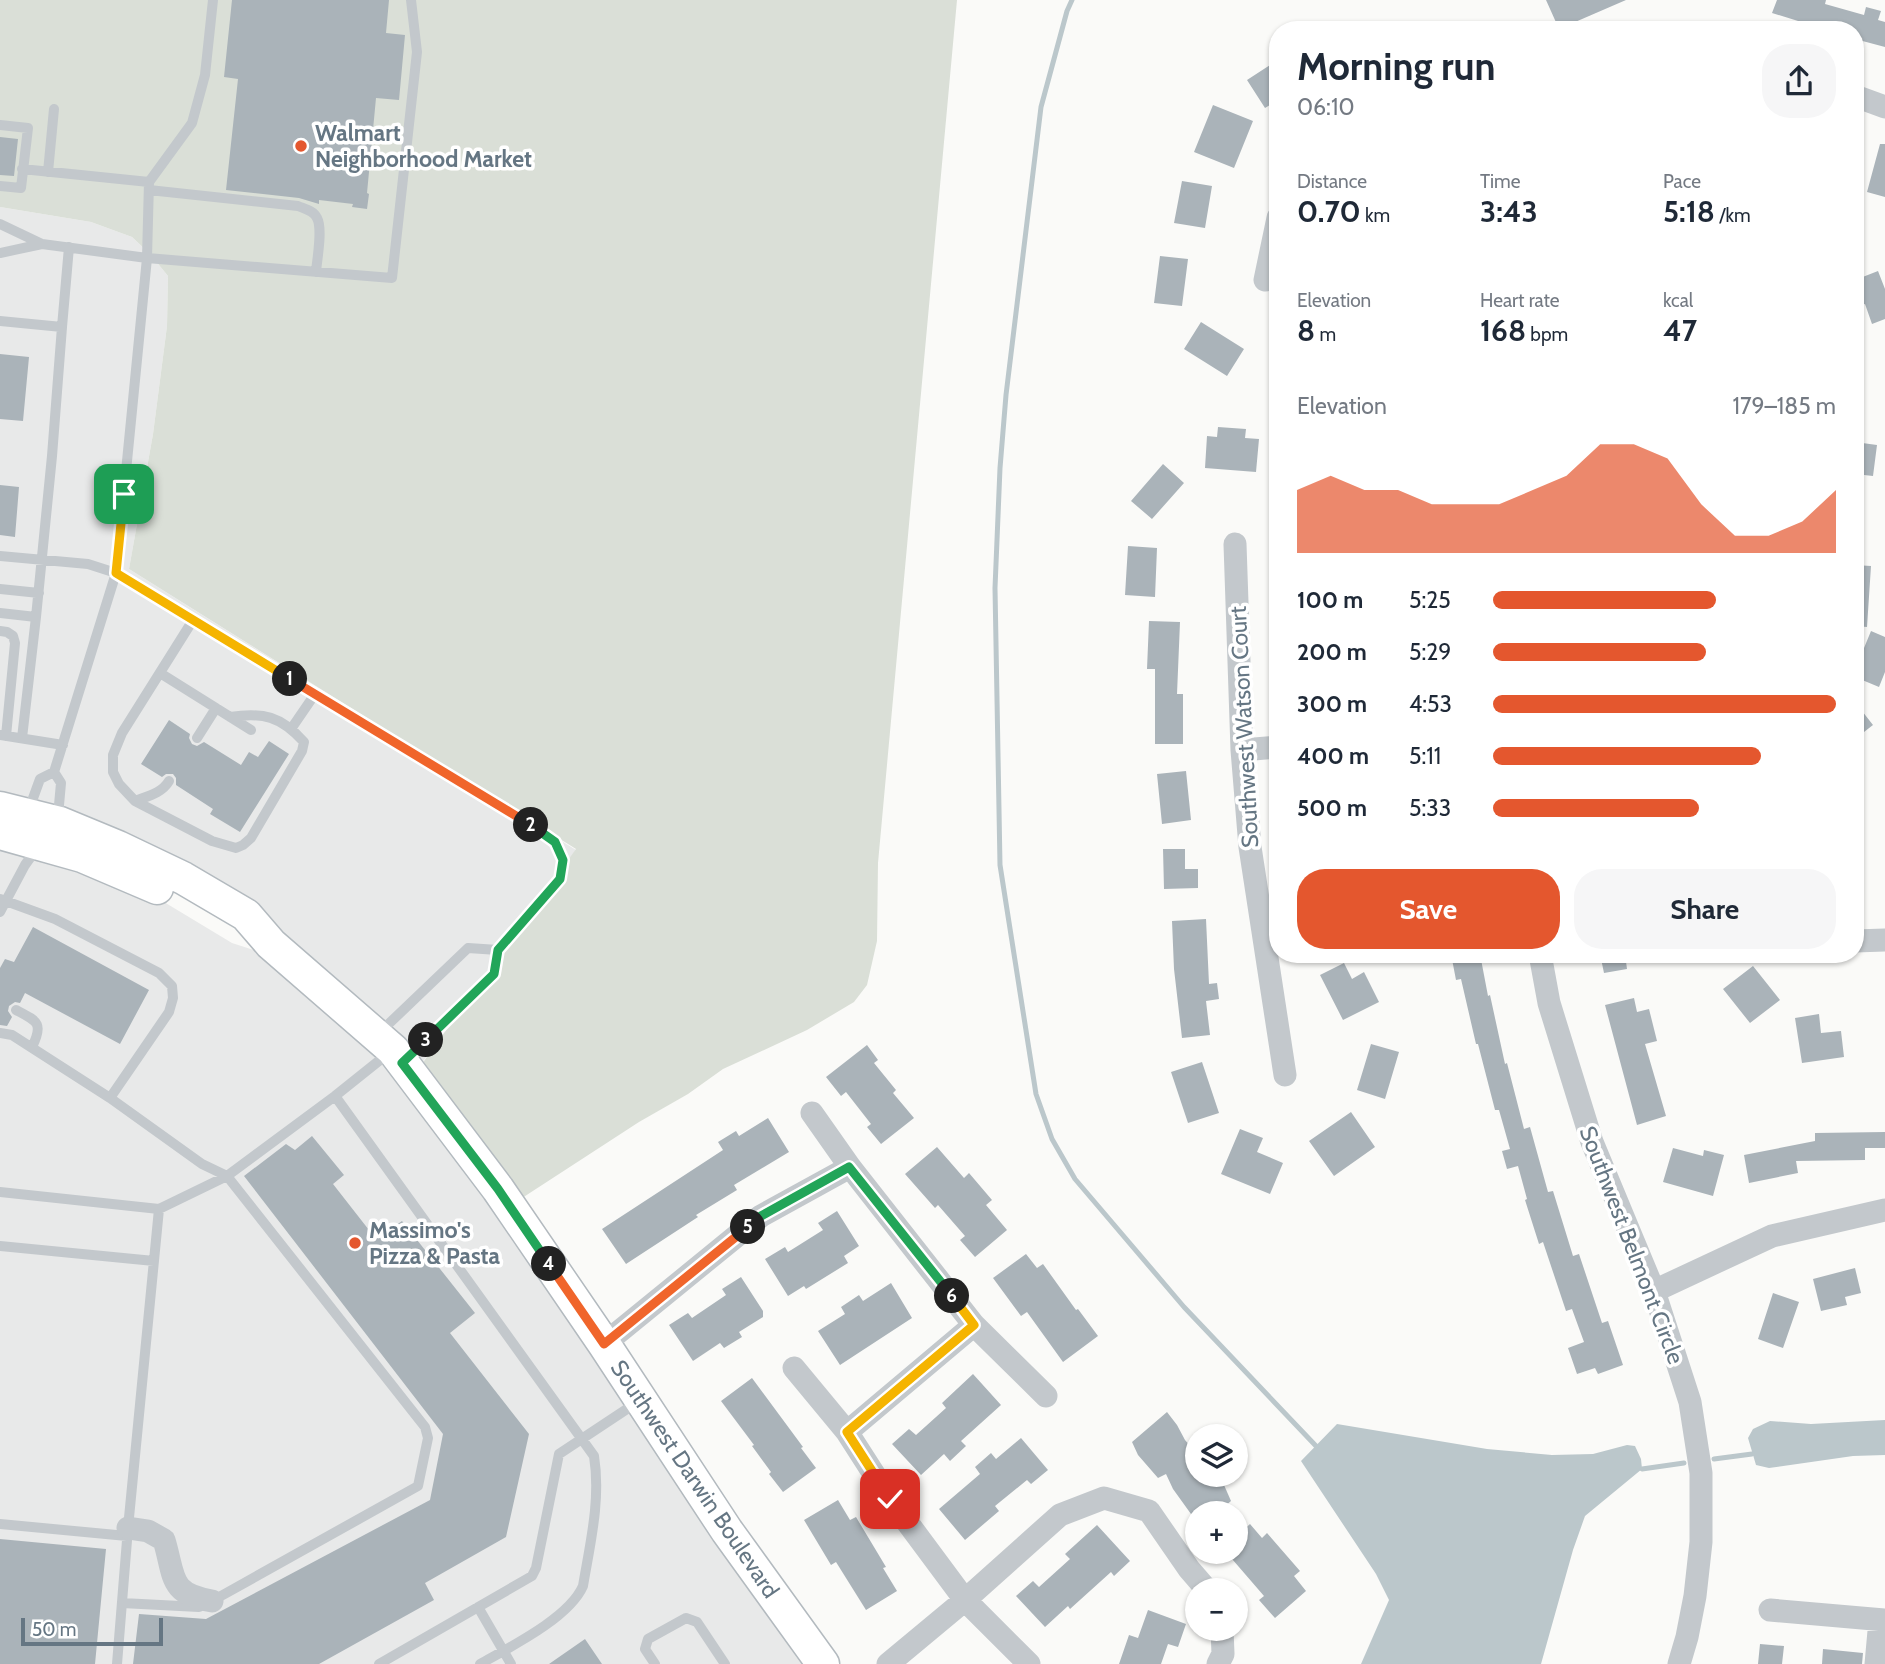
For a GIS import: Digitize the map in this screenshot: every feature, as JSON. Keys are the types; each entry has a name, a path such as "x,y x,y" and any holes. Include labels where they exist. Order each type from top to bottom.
{"street":[{"path":"1864,99 1885,107"},
{"path":"1265,280 1269,261"},
{"name":"Southwest Watson Court","path":"1236,544 1242,750 1250,847 1285,1074"},
{"path":"1242,750 1269,748"},
{"name":"Southwest Darwin Boulevard","path":"7,818 50,833 82,856 168,892 237,933 271,944 390,1049 498,1189 727,1531 823,1664"},
{"path":"1864,941 1885,940"},
{"name":"Southwest Belmont Circle","path":"1541,963 1549,1003 1592,1143 1654,1291 1690,1402 1701,1473 1701,1542 1697,1583 1679,1664"},
{"path":"812,1113 849,1167 974,1325 1046,1396"},
{"path":"604,1344 761,1216 849,1167"},
{"path":"1654,1291 1772,1236 1885,1210"},
{"path":"847,1432 974,1325"},
{"path":"794,1368 847,1432 890,1499 965,1600 1029,1664"},
{"path":"888,1664 1060,1515 1104,1498 1149,1511 1197,1578"},
{"path":"127,1532 148,1531 164,1540 170,1568 180,1589 193,1598 212,1601"},
{"path":"1770,1610 1882,1620 1876,1664"},
{"path":"1218,1664 1223,1654 1222,1641"}],"lane":[{"path":"7,818 32,801 40,779 54,772 116,573 147,258 149,186 192,123 205,75 213,0"},
{"path":"0,253 41,244 147,258 393,278 417,52 411,0"},
{"path":"48,172 54,109"},
{"path":"0,125 27,128 21,188 0,186"},
{"path":"22,169 298,206 310,211 317,218 319,228 316,272"},
{"path":"0,224 41,244"},
{"path":"22,738 39,593 69,247"},
{"path":"0,321 62,327"},
{"path":"0,556 88,564 116,573 541,831 555,842 563,860 560,879 498,950 494,974 390,1049 335,1096 227,1176 159,1209 0,1192"},
{"path":"0,589 39,593"},
{"path":"0,613 36,617"},
{"path":"193,620 122,733 113,755 113,772 135,801 212,841 236,848 251,838 303,751 304,742 292,730 265,715 230,717"},
{"path":"0,631 13,636 15,643 3,735 63,745"},
{"path":"160,673 251,730"},
{"path":"292,730 315,694"},
{"path":"197,738 216,708"},
{"path":"0,912 3,899 50,833 59,805 61,783 54,772"},
{"path":"135,801 156,793 169,781"},
{"path":"3,899 55,919 159,972 172,986 173,998 169,1012 110,1098"},
{"path":"390,1049 468,948 498,950"},
{"path":"16,1010 35,1021 38,1026 39,1033 32,1047"},
{"path":"0,1033 12,1035 32,1047 110,1098 202,1164 227,1176 425,1427 428,1438 418,1486 212,1601 199,1607 122,1603"},
{"path":"335,1096 594,1457 597,1473 596,1506 583,1587 578,1597 529,1637 481,1664"},
{"path":"117,1664 127,1532 159,1209"},
{"path":"0,1246 154,1261"},
{"path":"379,1664 532,1576 536,1568 559,1454 641,1400"},
{"path":"0,1524 127,1532"},
{"path":"478,1607 511,1664"},
{"path":"655,1664 645,1649 648,1639 686,1618 697,1622 725,1664"}],"shaded area":[{"path":"0,0 957,0 878,863 877,941 867,985 854,1002 807,1030 723,1069 688,1094 639,1122 519,1200 419,1068 576,849 129,569 153,434 167,326 168,276 132,237 91,222 0,207"},
{"path":"0,207 91,222 132,237 168,276 167,326 153,434 129,569 576,850 419,1067 283,940 0,796"},
{"path":"0,844 79,866 164,902 232,943 266,954 386,1058 491,1196 810,1664 0,1664"},
{"path":"1885,1420 1885,1455 1853,1456 1769,1468 1756,1465 1748,1438 1753,1429 1770,1421 1811,1424"},
{"path":"1337,1424 1487,1449 1552,1455 1593,1454 1627,1445 1635,1446 1642,1469 1585,1516 1541,1664 1361,1664 1389,1600 1376,1574 1301,1461"}],"building":[{"name":"Walmart Neighborhood Market","path":"232,0 389,0 386,33 405,35 399,100 376,98 367,209 352,207 353,204 319,200 319,204 299,198 226,190 238,79 224,77"},
{"path":"1546,0 1626,0 1577,21 1555,21"},
{"path":"1777,0 1826,0 1825,4 1864,15 1866,7 1881,11 1878,20 1885,22 1885,47 1864,41 1864,21 1798,21 1772,13"},
{"path":"1269,66 1269,106 1265,108 1247,80"},
{"path":"1213,105 1253,121 1234,168 1194,152"},
{"path":"0,137 18,139 14,176 0,175"},
{"path":"1880,144 1885,144 1885,197 1867,192"},
{"path":"1182,181 1212,186 1205,228 1174,223"},
{"path":"1160,256 1188,259 1182,306 1154,303"},
{"path":"1878,271 1885,289 1885,319 1872,324 1864,304 1864,276"},
{"path":"1201,322 1244,349 1227,376 1184,349"},
{"path":"0,354 29,357 23,421 0,419"},
{"path":"1218,427 1246,429 1245,438 1259,439 1256,472 1205,468 1207,436 1217,437"},
{"path":"1864,443 1877,445 1873,476 1864,475"},
{"path":"1163,464 1184,483 1152,519 1131,501"},
{"path":"0,485 19,487 15,537 0,535"},
{"path":"1128,546 1157,548 1155,597 1125,595"},
{"path":"1864,566 1871,566 1867,627 1864,627"},
{"path":"1149,621 1180,622 1177,694 1183,694 1183,744 1155,744 1155,669 1147,669"},
{"path":"1871,631 1885,637 1885,672 1879,687 1864,681 1864,648"},
{"path":"1864,714 1873,725 1864,732"},
{"path":"169,720 190,734 192,744 197,746 204,742 241,765 249,752 258,757 269,741 289,754 240,832 210,814 213,809 176,785 173,774 162,777 141,764"},
{"path":"1186,771 1191,820 1162,824 1157,774"},
{"path":"1163,849 1185,849 1185,869 1198,869 1198,888 1164,889"},
{"path":"1206,919 1209,984 1217,983 1219,999 1206,1001 1210,1035 1182,1038 1172,921"},
{"path":"33,927 149,990 120,1044 25,993 20,1003 15,1002 9,1006 8,1011 12,1017 7,1026 0,1025 0,968 5,959 14,962"},
{"path":"1344,963 1352,979 1364,972 1379,1002 1343,1020 1320,975"},
{"path":"1453,963 1482,963 1505,1064 1507,1063 1524,1129 1530,1127 1548,1192 1553,1191 1573,1256 1579,1254 1602,1323 1608,1321 1623,1365 1598,1374 1595,1368 1577,1374 1568,1348 1584,1342 1572,1309 1566,1311 1543,1242 1539,1244 1518,1166 1507,1169 1502,1151 1510,1149 1499,1110 1495,1110 1461,979 1456,980"},
{"path":"1602,963 1626,963 1627,969 1604,973"},
{"path":"1753,966 1780,1000 1750,1023 1723,989"},
{"path":"1634,998 1637,1012 1649,1009 1657,1041 1645,1044 1666,1116 1637,1125 1605,1005"},
{"path":"1819,1014 1821,1033 1841,1031 1844,1057 1802,1063 1795,1018"},
{"path":"1371,1044 1399,1052 1385,1099 1357,1090"},
{"path":"867,1045 878,1060 874,1063 896,1090 893,1093 914,1118 881,1144 867,1127 871,1124 846,1092 841,1096 826,1077"},
{"path":"1202,1062 1219,1113 1188,1123 1171,1072"},
{"path":"1351,1112 1375,1147 1334,1176 1309,1141"},
{"path":"768,1118 789,1152 734,1185 737,1190 626,1264 602,1229 723,1150 718,1142 736,1131 739,1136"},
{"path":"1240,1129 1263,1138 1257,1152 1283,1163 1270,1194 1221,1174"},
{"path":"1885,1132 1885,1148 1865,1148 1865,1160 1796,1161 1798,1173 1749,1183 1744,1155 1815,1141 1815,1133"},
{"path":"312,1136 344,1175 333,1184 376,1239 402,1221 475,1313 450,1333 529,1434 506,1537 425,1583 434,1600 319,1664 133,1664 139,1614 206,1619 430,1500 443,1434 244,1176 286,1144 295,1150"},
{"path":"937,1147 964,1178 969,1173 992,1200 986,1205 1007,1230 975,1257 960,1240 965,1236 938,1205 935,1208 905,1174"},
{"path":"1673,1148 1703,1156 1704,1150 1724,1155 1713,1196 1663,1182"},
{"path":"837,1211 859,1246 844,1256 848,1263 806,1289 804,1286 788,1296 765,1259 785,1247 788,1252 823,1230 818,1223"},
{"path":"1026,1254 1037,1268 1043,1264 1098,1336 1063,1362 1027,1312 1021,1316 993,1278"},
{"path":"1855,1268 1861,1293 1845,1297 1847,1305 1821,1311 1813,1279"},
{"path":"741,1277 763,1311 763,1317 739,1332 742,1337 724,1348 720,1343 693,1361 669,1325 688,1313 692,1318 726,1295 722,1289"},
{"path":"891,1283 912,1318 840,1365 818,1331 845,1314 841,1307 859,1295 863,1301"},
{"path":"1773,1293 1799,1302 1783,1348 1758,1339"},
{"path":"973,1374 1001,1405 961,1441 966,1446 950,1461 944,1454 921,1475 892,1444 909,1429 916,1435 946,1408 942,1403"},
{"path":"752,1378 816,1468 783,1492 769,1474 771,1472 752,1446 754,1445 721,1401"},
{"path":"1167,1412 1185,1440 1185,1487 1225,1487 1231,1501 1185,1501 1185,1506 1166,1474 1158,1478 1138,1455 1132,1442"},
{"path":"1021,1438 1048,1470 1031,1484 1027,1480 995,1506 999,1511 965,1540 939,1509 980,1474 975,1467 991,1453 996,1459"},
{"path":"838,1500 850,1520 856,1517 897,1591 866,1610 836,1562 831,1565 804,1520"},
{"path":"1250,1524 1262,1538 1267,1533 1300,1571 1294,1576 1306,1591 1275,1618 1259,1600 1264,1596 1236,1564 1248,1564"},
{"path":"1097,1525 1130,1561 1114,1576 1111,1572 1070,1609 1068,1606 1045,1627 1016,1596 1033,1581 1039,1587 1070,1559 1065,1554"},
{"path":"0,1539 106,1549 95,1664 0,1664"},
{"path":"1148,1610 1185,1624 1178,1647 1168,1644 1161,1664 1119,1664 1129,1635 1138,1638"},
{"path":"585,1639 602,1664 549,1664"},
{"path":"1760,1644 1784,1646 1782,1664 1758,1664"},
{"path":"1823,1649 1863,1653 1862,1664 1822,1664"}],"waterway":[{"path":"1072,0 1041,107 1006,395 995,588 1000,865 1036,1094 1052,1139 1075,1179 1184,1307 1316,1446"},
{"path":"1714,1459 1752,1454"},
{"path":"1642,1469 1684,1463"}],"place":[{"name":"Walmart Neighborhood Market","path":"301,146"},
{"name":"Massimo's Pizza & Pasta","path":"355,1243"}],"route":[{"path":"124,494 116,573 555,842 563,860 560,879 498,950 494,974 402,1063 498,1189 604,1344 761,1216 849,1167 974,1325 847,1432 890,1499"}]}
